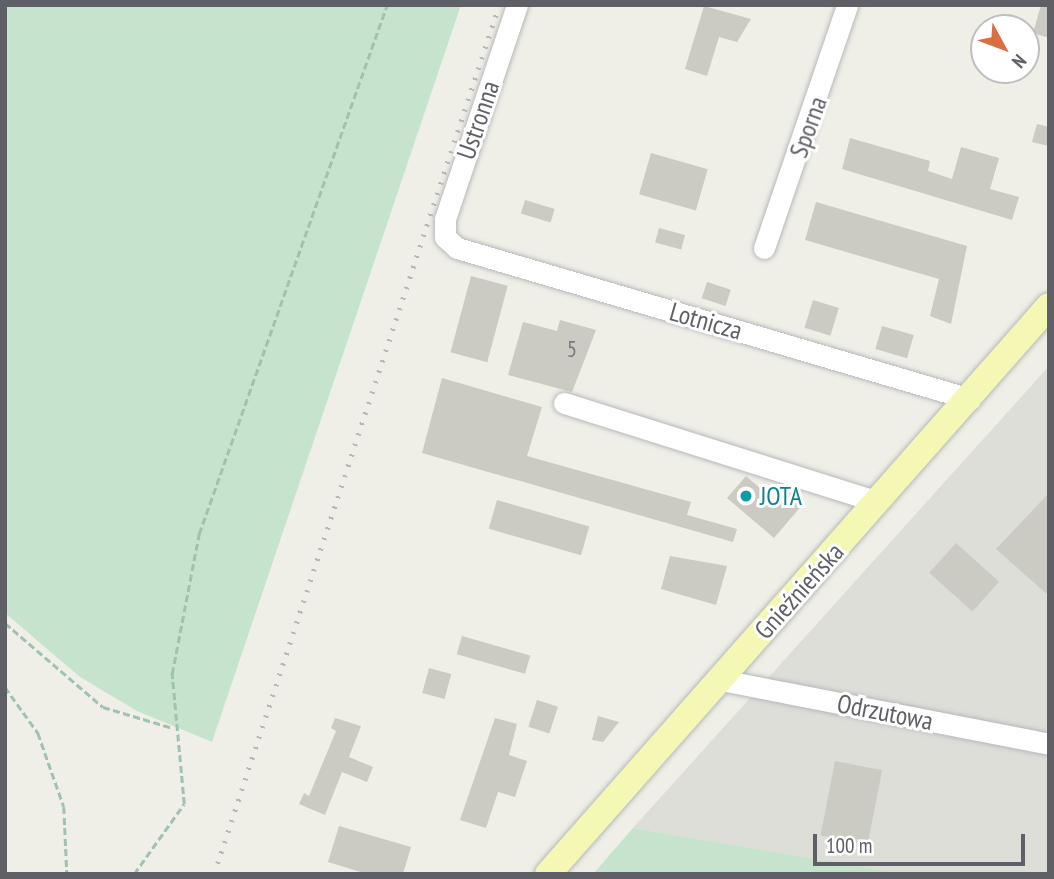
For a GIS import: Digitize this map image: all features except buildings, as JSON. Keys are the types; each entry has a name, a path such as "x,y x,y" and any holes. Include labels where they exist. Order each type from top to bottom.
{"main road":[{"name":"Gnieźnieńska","path":"548,874 970,399 1049,306"}],"street":[{"name":"Ustronna","path":"445,237 445,219 517,5"},
{"name":"Sporna","path":"764,248 847,5"},
{"name":"Lotnicza","path":"445,237 457,248 970,399"},
{"path":"564,403 878,502"},
{"name":"Odrzutowa","path":"721,680 1049,744"}],"path":[{"path":"134,874 184,804 185,769 174,728 172,674 199,534 387,5"},
{"path":"5,623 95,702 174,728"},
{"path":"5,687 38,733 64,807 67,874"}],"shaded area":[{"path":"1049,366 1049,874 899,874 633,828"}],"green space":[{"path":"5,5 461,5 212,742 137,711 80,677 5,613"},
{"path":"633,828 903,874 593,874"}],"railway":[{"path":"214,874 499,5"}],"place":[{"name":"JOTA","path":"746,496"}]}
